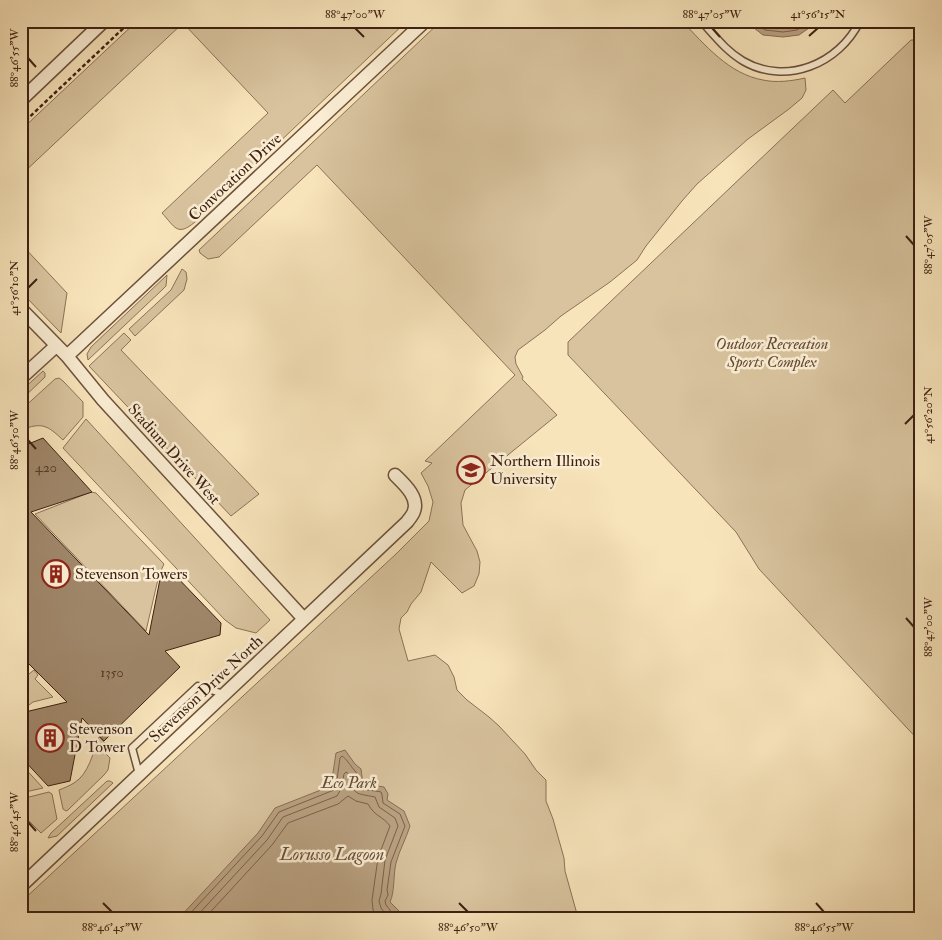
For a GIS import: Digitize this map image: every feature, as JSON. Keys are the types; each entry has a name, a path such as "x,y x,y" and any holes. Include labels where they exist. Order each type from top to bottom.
{"street":[{"path":"21,100 104,21"},
{"name":"Convocation Drive","path":"67,356 425,21"},
{"name":"Stadium Drive West","path":"21,309 67,356 103,400 304,619"},
{"path":"21,378 56,346"},
{"name":"Stevenson Drive North","path":"21,886 407,522 414,511 415,501 410,492 395,475"}],"lane":[{"path":"701,21 728,50 744,61 762,68 778,71 795,71 822,62 835,54 846,43 860,21"},
{"path":"140,774 132,748 198,686 224,694"}],"path":[{"path":"21,125 131,21"},
{"path":"21,861 28,860"}],"green space":[{"path":"137,21 407,21 195,222 184,229 180,229 173,226 162,213 268,113 183,23 21,175 21,130"},
{"name":"Eco Park","path":"441,21 682,21 718,57 739,72 768,81 805,78 806,90 802,98 748,139 697,184 646,246 637,260 518,350 515,357 516,364 523,377 522,379 557,415 465,490 461,503 463,525 477,551 480,562 479,574 474,586 462,593 431,562 421,592 401,618 399,629 408,661 435,655 448,665 454,677 457,690 499,726 546,780 546,801 564,858 565,871 577,914 576,919 21,919 21,902 396,554 429,521 433,502 421,473 432,463 425,461 515,375 317,165 219,257 208,259 199,250"},
{"name":"Outdoor Recreation Sports Complex","path":"911,40 921,40 921,743 759,569 736,532 568,355 568,342 833,90 845,103"},
{"path":"21,244 67,293 61,333 21,292"},
{"path":"182,269 186,272 187,279 184,290 135,336 129,329 171,290"},
{"path":"167,275 166,286 88,360 87,354 91,347"},
{"path":"124,333 131,340 121,350 259,494 231,516 89,366"},
{"path":"43,371 45,377 21,400 21,391"},
{"path":"59,378 83,402 83,417 63,440 44,426 34,426 21,430 21,410 55,379"},
{"path":"86,419 270,620 256,633 236,628 225,620 63,448"},
{"path":"91,492 96,493 164,564 159,575 146,631 35,514"},
{"path":"34,670 38,675 35,679 53,697 33,702 21,711 21,675 24,678"},
{"path":"99,737 105,743 106,754 110,758 108,770 66,811 63,809 59,790 74,783 83,774 90,762"},
{"path":"21,764 43,788 21,793"},
{"path":"107,781 113,783 57,836 48,838 51,833"},
{"path":"49,792 52,794 57,819 41,833 21,813 21,799"}],"water":[{"path":"745,21 819,21 799,35 783,37 763,35"},
{"name":"Lorusso Lagoon","path":"345,750 361,769 363,784 384,787 388,794 387,800 404,811 410,826 396,863 393,893 390,902 399,911 403,919 178,919 258,833 275,808 331,786 336,753"}],"building":[{"name":"Stevenson Towers","path":"43,438 92,492 31,512 149,635 161,574 172,572 221,623 220,635 165,651 180,667 104,741 82,718 70,781 48,786 21,757 21,713 67,702 21,656 21,447"}],"place":[{"name":"Northern Illinois University","path":"471,470"},
{"name":"Stevenson Towers","path":"56,574"},
{"name":"Stevenson D Tower","path":"50,738"}]}
